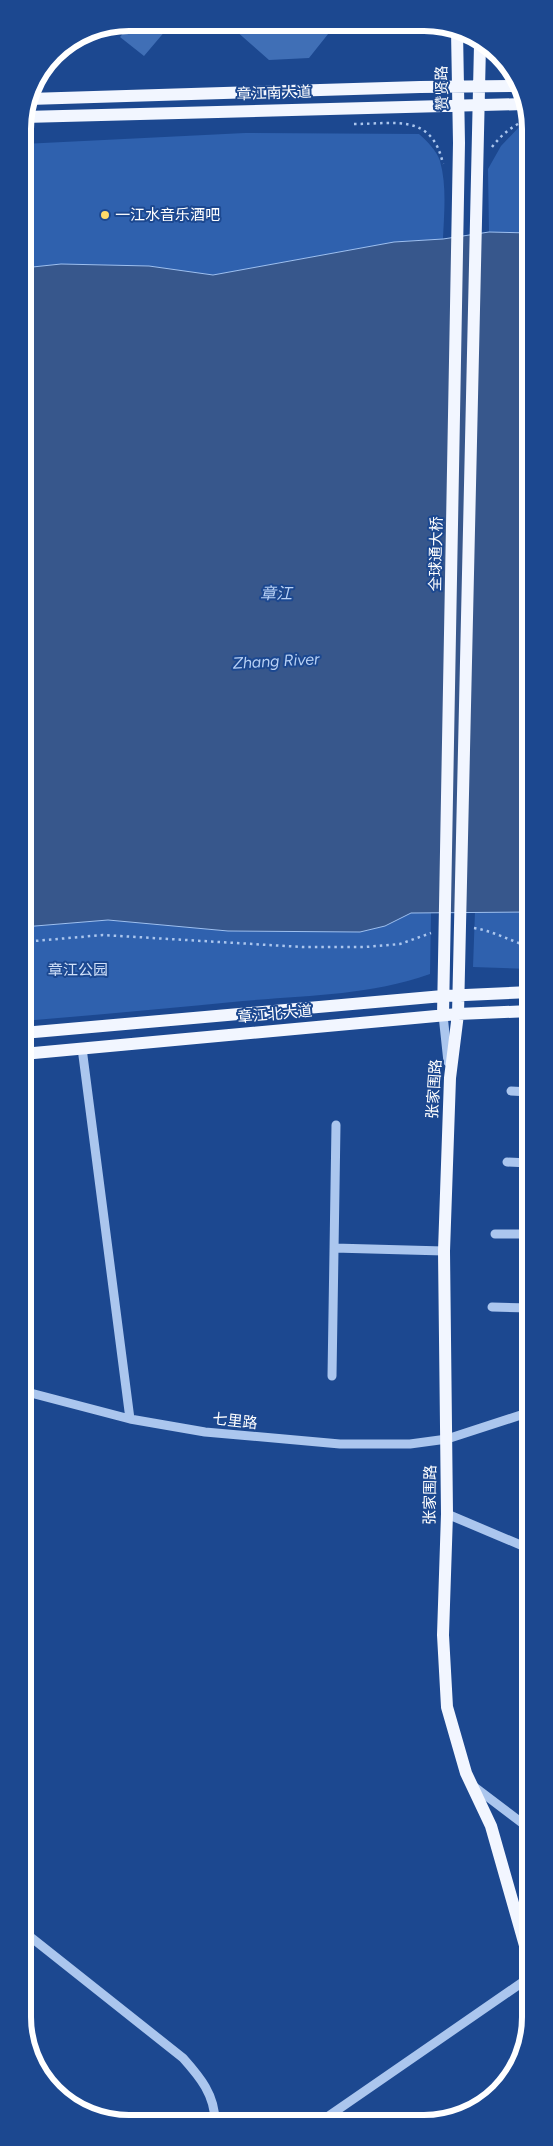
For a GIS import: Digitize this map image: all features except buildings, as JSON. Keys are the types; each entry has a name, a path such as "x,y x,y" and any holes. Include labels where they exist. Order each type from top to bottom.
{"main road":[{"name":"赞贤路","path":"456,37 459,143"},
{"path":"478,105 480,49"},
{"name":"章江南大道","path":"36,99 512,86"},
{"name":"章江南大道","path":"32,117 458,104 519,104"},
{"name":"全球通大桥","path":"458,995 478,105"},
{"name":"全球通大桥","path":"443,1015 459,143"},
{"name":"章江北大道","path":"31,1032 444,996 522,992"},
{"name":"张家围路","path":"458,995 458,1014 450,1078 444,1251 447,1514 443,1635 447,1707 466,1773 491,1826 522,1935"},
{"name":"章江北大道","path":"31,1053 443,1015 522,1010"}],"street":[{"path":"443,1015 450,1078"},
{"path":"82,1048 130,1419"},
{"path":"511,1091 522,1092"},
{"path":"332,1376 336,1125"},
{"path":"507,1162 522,1163"},
{"path":"495,1234 522,1234"},
{"path":"334,1248 444,1251"},
{"path":"492,1307 522,1308"},
{"name":"七里路","path":"31,1393 130,1419 205,1432 340,1444 410,1444 447,1439 522,1415"},
{"path":"447,1514 522,1546"},
{"path":"471,1784 522,1823"},
{"path":"31,1937 183,2058 202,2079 215,2110 215,2115"},
{"path":"330,2115 522,1983"}],"path":[{"path":"491,148 498,140 521,122"},
{"path":"347,124 406,124 420,127 436,141 444,172"},
{"path":"468,928 486,930 508,941 522,945"},
{"path":"31,941 103,935 302,948 365,947 400,944 435,932"}],"green space":[{"path":"522,125 522,233 489,232 488,169 501,146"},
{"path":"245,133 419,134 437,154 440,161 444,180 443,239 394,242 213,275 149,266 61,264 31,267 31,144"},
{"path":"475,911 522,912 522,969 473,967"},
{"name":"章江公园","path":"411,913 431,913 430,974 383,987 337,994 31,1020 31,926 108,920 228,931 360,932 385,926"}],"water":[{"name":"章江","path":"489,232 522,233 522,912 411,913 385,926 360,932 228,931 108,920 31,926 31,267 61,264 149,266 213,275 394,242 443,239"}],"place":[{"name":"一江水音乐酒吧","path":"105,215"}],"water label":[{"name":"Zhang River","path":"276,661"}]}
